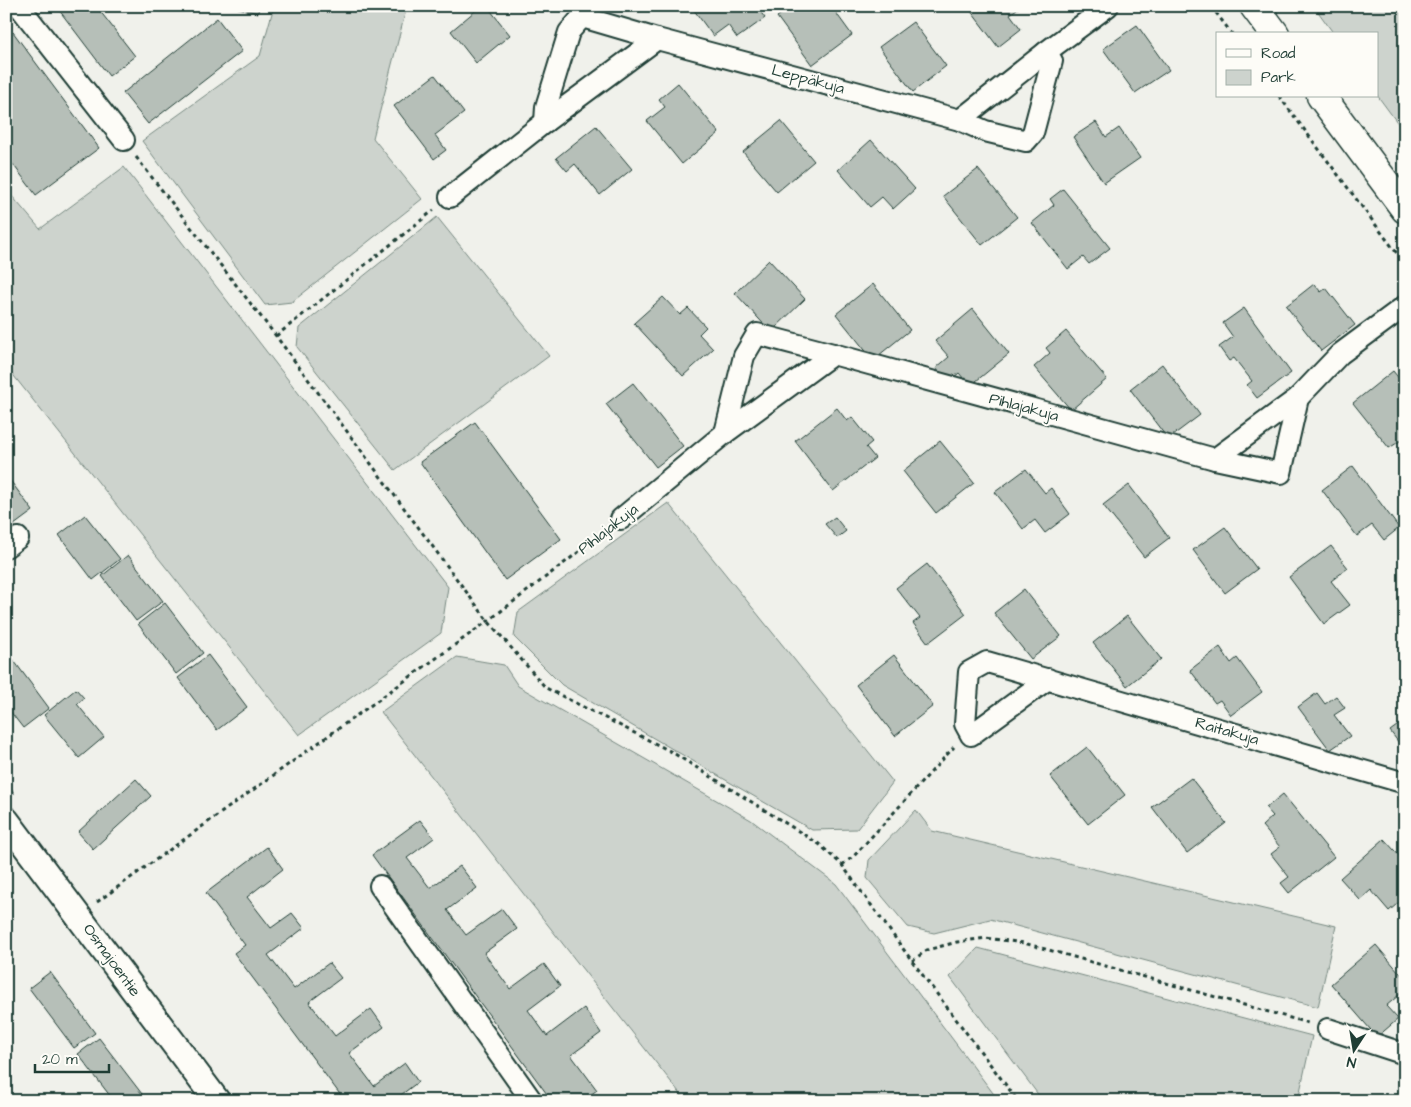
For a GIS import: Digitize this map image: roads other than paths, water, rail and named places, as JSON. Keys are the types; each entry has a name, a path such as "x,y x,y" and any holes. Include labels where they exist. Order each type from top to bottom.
{"main road":[{"path":"1254,6 1273,32"},
{"path":"1322,98 1405,209"}],"street":[{"path":"19,6 124,140"},
{"path":"960,120 1108,6"},
{"name":"Leppäkuja","path":"545,122 546,108 569,32 582,17 657,39 960,120 985,131 1026,141 1033,133 1052,61 1046,52"},
{"path":"450,197 545,122 657,39"},
{"path":"1215,460 1298,398 1340,354 1405,306"},
{"name":"Pihlajakuja","path":"726,433 744,356 757,334 1215,460 1281,473 1298,398"},
{"name":"Pihlajakuja","path":"621,519 726,433 832,354"},
{"name":"Raitakuja","path":"1048,679 971,735 966,724 969,672 986,662 1048,679 1405,783"},
{"name":"Osmajoentie","path":"6,820 217,1101"},
{"path":"380,886 532,1101"},
{"path":"1328,1029 1405,1054"}]}
